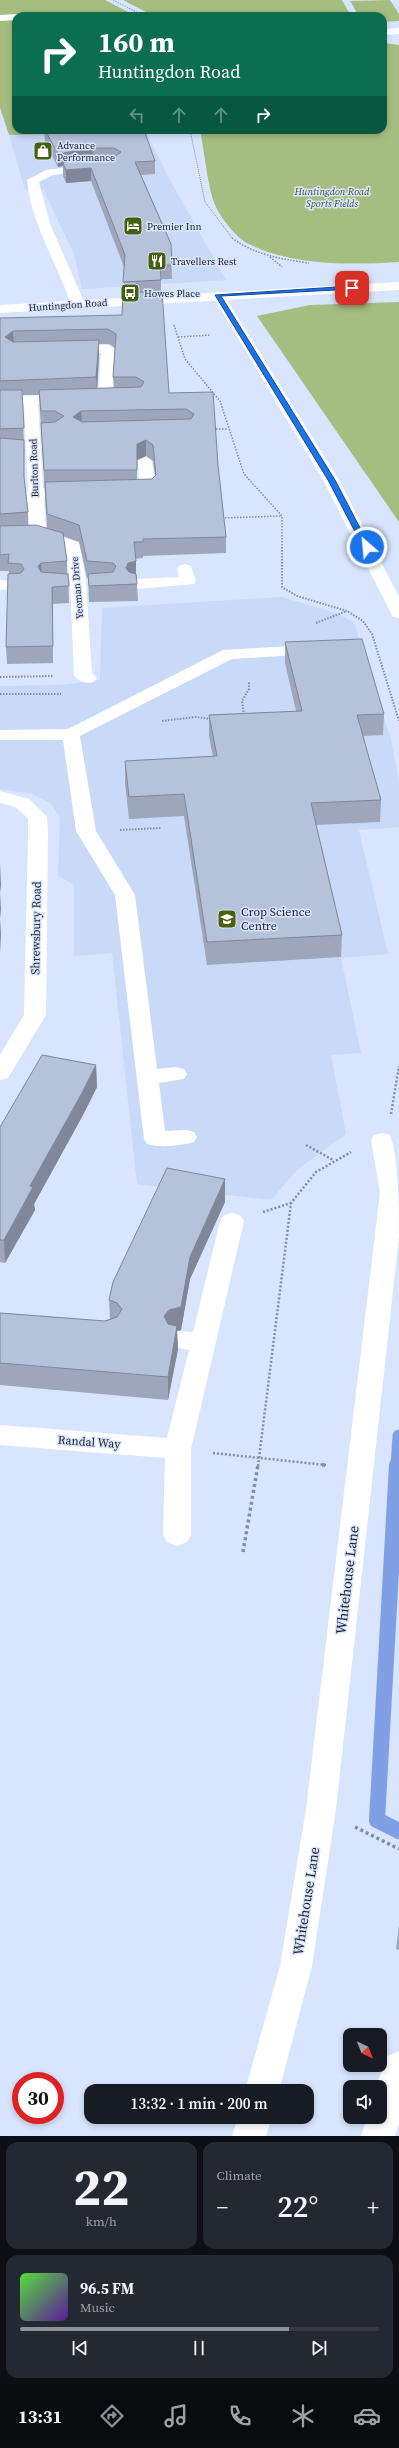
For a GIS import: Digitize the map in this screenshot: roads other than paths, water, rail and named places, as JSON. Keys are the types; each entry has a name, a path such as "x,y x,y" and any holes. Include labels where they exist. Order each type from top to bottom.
{"street":[{"path":"0,18 12,17"},
{"path":"387,32 399,31"},
{"path":"78,304 35,196 33,180 50,172 75,167 106,166"},
{"path":"23,200 60,288"},
{"name":"Huntingdon Road","path":"0,309 218,295 399,286"},
{"path":"218,295 331,480 399,613"},
{"path":"53,350 108,349 105,398"},
{"path":"0,400 120,398"},
{"name":"Burlton Road","path":"31,400 32,433 26,449 34,493 38,535"},
{"path":"32,433 48,433"},
{"path":"117,492 147,491 145,460"},
{"path":"34,493 87,492"},
{"name":"Yeoman Drive","path":"0,536 38,535 72,545 78,583 86,677"},
{"path":"136,584 188,581 185,569"},
{"path":"0,735 71,734 229,654 308,650"},
{"path":"71,734 86,831 126,895 155,1139 186,1137"},
{"name":"Shrewsbury Road","path":"0,797 22,803 37,817 38,834 35,1015 0,1073"},
{"path":"147,1077 176,1074"},
{"name":"Whitehouse Lane","path":"264,2084 296,1966 321,1809 392,1193 382,1140"},
{"path":"177,1535 178,1449 191,1341 232,1221"},
{"name":"Randal Way","path":"0,1435 178,1449"},
{"path":"378,2136 399,2067"},
{"path":"250,2136 253,2124"}],"waterway":[{"path":"397,1466 399,1436"},
{"path":"397,1465 377,1820 399,1831"}],"place":[{"name":"Advance Performance","path":"43,151"},
{"name":"Premier Inn","path":"133,226"},
{"name":"Travellers Rest","path":"157,261"},
{"name":"Howes Place","path":"130,293"},
{"name":"Crop Science Centre","path":"227,919"}],"park label":[{"name":"Huntingdon Road Sports Fields","path":"332,196"}]}
